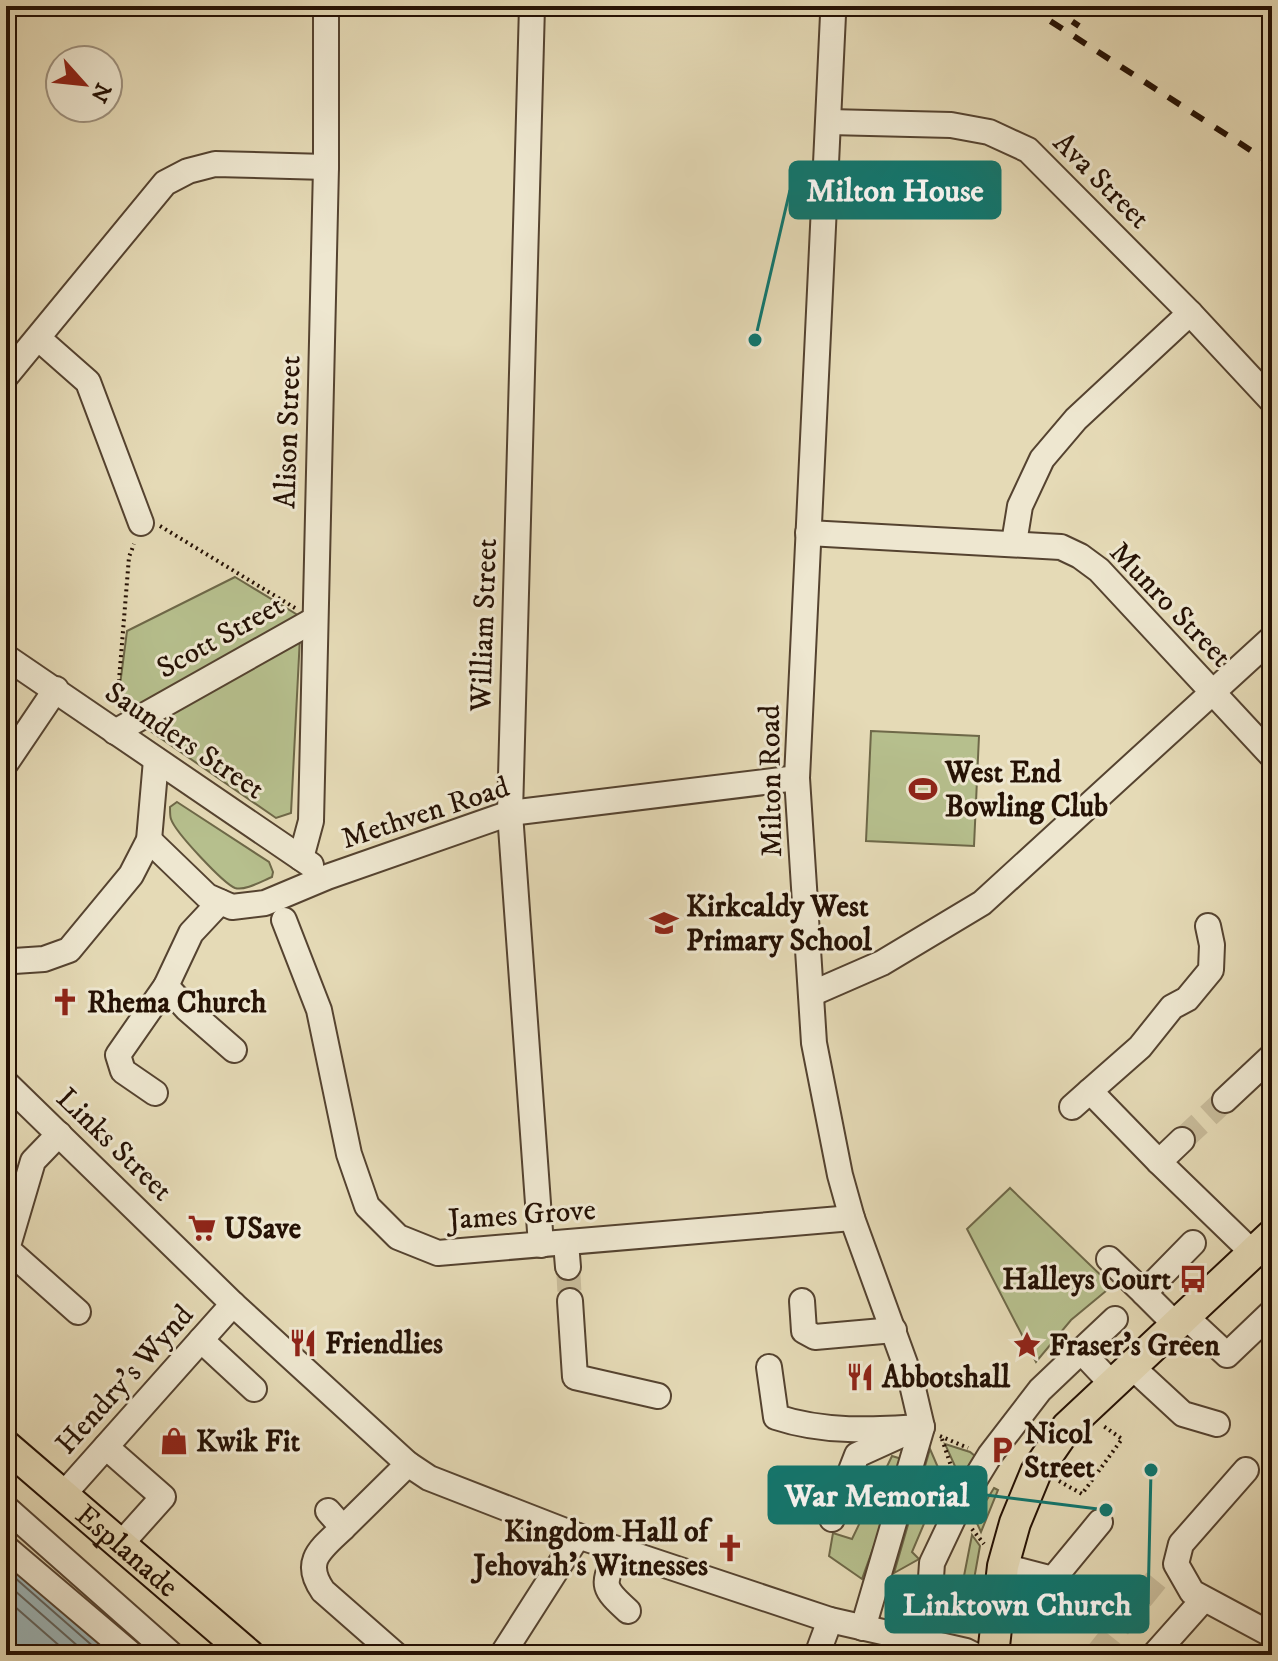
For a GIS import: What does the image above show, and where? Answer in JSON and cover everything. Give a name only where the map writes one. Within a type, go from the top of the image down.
[{"type":"main road","points":[[993,1655],[1003,1566],[1015,1523],[1036,1472],[1067,1427],[1263,1244]]},
{"type":"main road","name":"Esplanade","points":[[6,1446],[249,1655]]},
{"type":"street","name":"Alison Street","points":[[301,858],[311,821],[326,167],[326,6]]},
{"type":"street","name":"William Street","points":[[532,6],[510,813],[541,1245]]},
{"type":"street","name":"Milton Road","points":[[836,6],[833,15],[797,778],[814,1043],[840,1175],[852,1218],[932,1433],[863,1628]]},
{"type":"street","name":"Ava Street","points":[[829,122],[951,125],[989,132],[1028,150],[1190,313],[1272,401]]},
{"type":"street","points":[[6,376],[165,183],[188,171],[215,164],[326,167]]},
{"type":"street","points":[[1014,543],[1020,506],[1042,459],[1076,419],[1190,313]]},
{"type":"street","points":[[38,338],[88,382],[141,523]]},
{"type":"street","name":"Munro Street","points":[[808,533],[1014,543],[1061,547],[1080,556],[1108,579],[1272,756]]},
{"type":"street","name":"Scott Street","points":[[115,732],[314,620]]},
{"type":"street","points":[[811,994],[882,963],[982,903],[1272,638]]},
{"type":"street","name":"Saunders Street","points":[[6,657],[327,877]]},
{"type":"street","points":[[6,763],[56,689]]},
{"type":"street","points":[[6,965],[14,961],[44,959],[69,950],[131,875],[149,840],[156,760]]},
{"type":"street","name":"Methven Road","points":[[220,902],[232,907],[265,903],[327,877],[510,813],[797,778]]},
{"type":"street","points":[[149,840],[207,896],[220,902],[191,933],[166,986],[118,1055],[123,1071],[155,1093]]},
{"type":"street","name":"James Grove","points":[[284,920],[319,1010],[349,1154],[367,1206],[398,1237],[438,1253],[541,1245],[567,1255],[852,1218]]},
{"type":"street","points":[[1072,1107],[1140,1047],[1172,1007],[1187,999],[1211,970],[1212,945],[1208,926]]},
{"type":"street","points":[[166,986],[234,1050]]},
{"type":"street","points":[[1225,1100],[1272,1056]]},
{"type":"street","name":"Links Street","points":[[6,1083],[233,1304],[408,1464],[429,1478],[617,1550],[830,1620],[974,1655]]},
{"type":"street","points":[[1090,1091],[1159,1162],[1263,1244]]},
{"type":"street","points":[[59,1134],[33,1161],[7,1249],[78,1312]]},
{"type":"street","points":[[1159,1162],[1182,1140]]},
{"type":"street","points":[[1144,1293],[1193,1243]]},
{"type":"street","points":[[1109,1259],[1144,1293],[1227,1355],[1271,1313]]},
{"type":"street","points":[[570,1301],[575,1377],[658,1396]]},
{"type":"street","points":[[802,1301],[804,1331],[815,1337],[894,1330]]},
{"type":"street","name":"Hendry's Wynd","points":[[62,1496],[233,1304]]},
{"type":"street","points":[[930,1593],[932,1563],[960,1504],[990,1455],[1040,1390],[1115,1319]]},
{"type":"street","points":[[201,1340],[254,1389]]},
{"type":"street","points":[[1081,1351],[1183,1414],[1217,1424]]},
{"type":"street","points":[[769,1367],[776,1417],[802,1426],[932,1433]]},
{"type":"street","points":[[832,1519],[857,1455],[932,1433]]},
{"type":"street","points":[[106,1447],[163,1497],[120,1545]]},
{"type":"street","points":[[392,1654],[323,1591],[314,1577],[313,1562],[336,1520],[408,1464]]},
{"type":"street","points":[[1246,1470],[1181,1544],[1169,1569],[1203,1600],[1272,1635]]},
{"type":"street","points":[[6,1508],[172,1655]]},
{"type":"street","points":[[1003,1566],[1053,1579],[1100,1522]]},
{"type":"street","points":[[502,1655],[578,1536]]},
{"type":"street","points":[[6,1548],[132,1655]]},
{"type":"street","points":[[617,1550],[607,1584],[609,1594],[628,1611]]},
{"type":"street","points":[[1154,1655],[1203,1600]]},
{"type":"street","points":[[817,1655],[830,1620]]},
{"type":"path","points":[[115,732],[129,557],[141,523],[163,526],[314,620]]},
{"type":"path","points":[[1036,1472],[1069,1485],[1082,1494],[1122,1439],[1083,1412]]},
{"type":"path","points":[[932,1433],[969,1448]]},
{"type":"path","points":[[932,1433],[957,1485]]},
{"type":"green space","points":[[235,577],[301,617],[291,813],[276,818],[117,708],[127,631]]},
{"type":"green space","name":"West End Bowling Club","points":[[871,731],[979,736],[974,846],[866,841]]},
{"type":"green space","points":[[177,802],[269,862],[272,877],[244,888],[235,888],[220,877],[174,825],[170,807]]},
{"type":"green space","name":"Fraser’s Green","points":[[1010,1188],[1112,1286],[1071,1320],[1036,1362],[967,1229]]},
{"type":"green space","points":[[945,1444],[975,1456],[964,1473],[958,1473]]},
{"type":"green space","points":[[930,1449],[943,1479],[912,1552],[919,1559],[894,1573]]},
{"type":"green space","points":[[892,1456],[905,1460],[862,1579],[829,1556],[833,1533],[852,1539]]},
{"type":"green space","points":[[994,1488],[998,1490],[981,1532],[975,1519]]},
{"type":"green space","points":[[972,1535],[980,1546],[973,1585],[963,1596],[954,1587],[964,1576]]},
{"type":"water","points":[[6,1560],[116,1655],[6,1655]]},
{"type":"tunnel","points":[[1182,1140],[1225,1100]]},
{"type":"tunnel","points":[[568,1267],[570,1301]]},
{"type":"tunnel","points":[[1096,1655],[1161,1574]]},
{"type":"railway","points":[[1027,6],[1272,164]]},
{"type":"railway","points":[[1049,6],[1079,26]]},
{"type":"place","name":"Milton House","points":[[755,340]]},
{"type":"place","name":"West End Bowling Club","points":[[923,789]]},
{"type":"place","name":"Kirkcaldy West Primary School","points":[[664,923]]},
{"type":"place","name":"Rhema Church","points":[[65,1002]]},
{"type":"place","name":"USave","points":[[202,1228]]},
{"type":"place","name":"Halleys Court","points":[[1193,1279]]},
{"type":"place","name":"Friendlies","points":[[303,1343]]},
{"type":"place","name":"Fraser’s Green","points":[[1027,1345]]},
{"type":"place","name":"Abbotshall","points":[[860,1377]]},
{"type":"place","name":"Kwik Fit","points":[[174,1441]]},
{"type":"place","name":"Nicol Street","points":[[1002,1450]]},
{"type":"place","name":"Linktown Church","points":[[1151,1470]]},
{"type":"place","name":"War Memorial","points":[[1106,1510]]},
{"type":"place","name":"Kingdom Hall of Jehovah's Witnesses","points":[[730,1548]]}]
